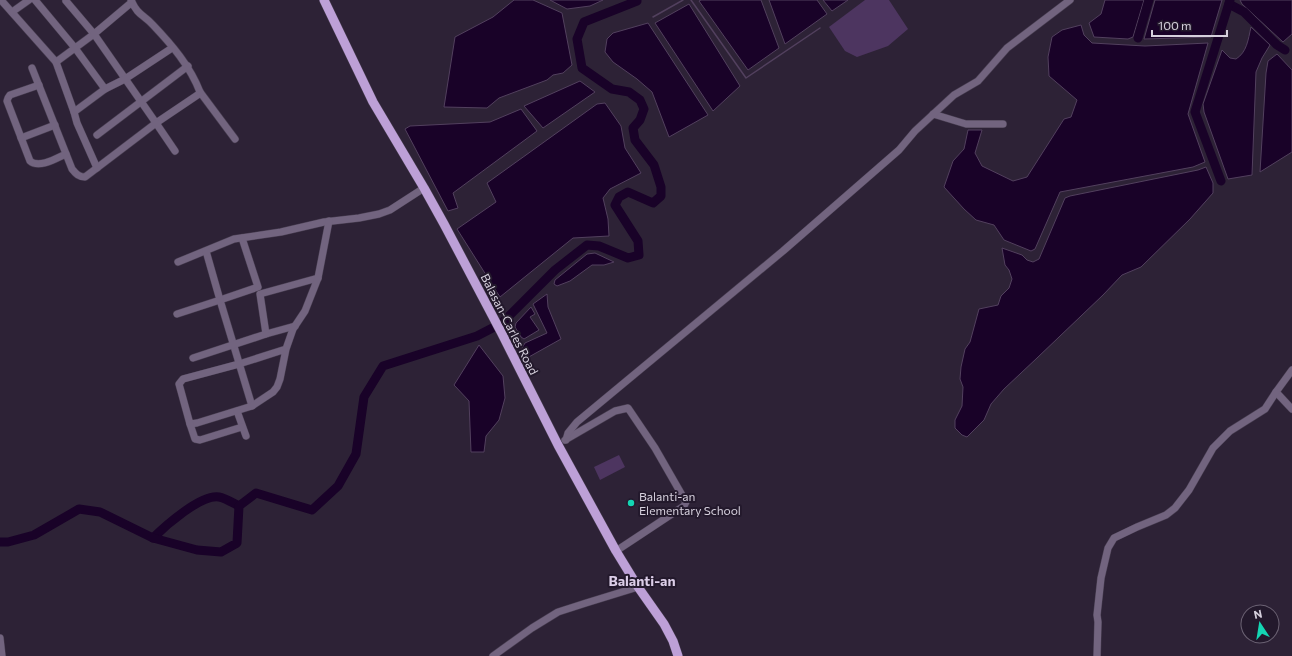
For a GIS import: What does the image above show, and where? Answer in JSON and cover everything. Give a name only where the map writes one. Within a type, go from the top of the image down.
[{"type":"main road","name":"Balasan-Carles Road","points":[[324,0],[373,102],[424,188],[562,442],[616,551],[638,587],[664,624],[678,656]]},
{"type":"street","points":[[2,0],[56,62],[77,124],[97,168]]},
{"type":"street","points":[[12,12],[29,0]]},
{"type":"street","points":[[35,0],[75,48],[104,90]]},
{"type":"street","points":[[66,0],[94,34],[175,151]]},
{"type":"street","points":[[562,442],[577,422],[783,251],[899,150],[915,131],[954,95],[978,80],[1007,48],[1070,0]]},
{"type":"street","points":[[56,62],[94,34],[131,1],[137,12],[152,24],[188,66],[200,92],[235,139]]},
{"type":"street","points":[[74,112],[104,90],[172,48]]},
{"type":"street","points":[[97,134],[188,66]]},
{"type":"street","points":[[32,68],[72,169],[82,177],[97,168],[200,92]]},
{"type":"street","points":[[39,85],[10,95],[6,101],[32,163],[36,164],[46,162],[66,154]]},
{"type":"street","points":[[933,114],[966,124],[1003,124]]},
{"type":"street","points":[[21,138],[54,125]]},
{"type":"street","points":[[178,262],[234,239],[281,232],[330,221],[359,218],[390,210],[424,188]]},
{"type":"street","points":[[190,424],[252,406],[277,387],[286,349],[295,326],[304,311],[318,278],[330,221]]},
{"type":"street","points":[[242,238],[259,291],[266,334]]},
{"type":"street","points":[[206,251],[252,406]]},
{"type":"street","points":[[177,314],[220,300],[318,278]]},
{"type":"street","points":[[193,358],[233,344],[295,326]]},
{"type":"street","points":[[242,427],[200,440],[195,439],[179,384],[183,379],[239,364],[286,349]]},
{"type":"street","points":[[1096,656],[1097,615],[1101,578],[1108,548],[1114,538],[1166,515],[1176,508],[1189,490],[1213,448],[1230,431],[1265,409],[1292,370]]},
{"type":"street","points":[[1276,392],[1292,409]]},
{"type":"street","points":[[562,442],[615,411],[628,408],[655,448],[686,502],[684,506],[616,551]]},
{"type":"street","points":[[237,411],[246,436]]},
{"type":"street","points":[[493,656],[532,628],[558,612],[638,587]]},
{"type":"street","points":[[0,638],[2,656]]},
{"type":"shaded area","points":[[514,0],[533,0],[562,13],[572,65],[563,73],[553,75],[547,80],[499,98],[487,108],[444,107],[455,37],[493,17]]},
{"type":"shaded area","points":[[550,0],[603,0],[590,6],[567,9]]},
{"type":"shaded area","points":[[761,0],[779,48],[748,70],[699,1]]},
{"type":"shaded area","points":[[769,0],[817,0],[827,14],[785,44]]},
{"type":"shaded area","points":[[823,0],[848,0],[832,11]]},
{"type":"shaded area","points":[[865,0],[889,0],[908,29],[888,46],[857,57],[845,51],[829,27]]},
{"type":"shaded area","points":[[1105,0],[1144,0],[1133,37],[1128,39],[1094,37],[1089,23],[1101,14]]},
{"type":"shaded area","points":[[1155,0],[1222,0],[1211,37],[1144,39]]},
{"type":"shaded area","points":[[1240,0],[1292,0],[1292,34],[1283,42],[1242,4]]},
{"type":"shaded area","points":[[689,4],[740,86],[713,111],[655,23]]},
{"type":"shaded area","points":[[648,23],[708,115],[669,137],[652,92],[613,62],[605,52],[607,39],[613,33]]},
{"type":"shaded area","points":[[1081,25],[1084,35],[1092,43],[1145,46],[1208,43],[1188,114],[1205,162],[1193,167],[1060,192],[1035,249],[1031,251],[1004,240],[994,225],[976,220],[944,187],[953,161],[964,149],[968,130],[982,130],[975,153],[982,166],[1013,181],[1027,177],[1064,119],[1071,117],[1077,100],[1049,76],[1048,57],[1052,37],[1062,30]]},
{"type":"shaded area","points":[[1251,27],[1270,45],[1256,72],[1252,175],[1228,179],[1204,112],[1203,104],[1222,50],[1230,58],[1236,59],[1240,56],[1245,49]]},
{"type":"shaded area","points":[[1277,54],[1292,70],[1292,152],[1260,172],[1266,73],[1268,61]]},
{"type":"shaded area","points":[[580,81],[595,92],[543,128],[524,106]]},
{"type":"shaded area","points":[[605,103],[621,126],[625,148],[641,173],[610,189],[603,198],[608,219],[609,236],[573,238],[500,297],[457,229],[496,202],[487,183],[597,104]]},
{"type":"shaded area","points":[[521,109],[537,131],[453,193],[458,208],[448,211],[405,129],[410,126],[490,122]]},
{"type":"shaded area","points":[[1206,167],[1213,183],[1213,193],[1190,219],[1141,267],[1122,275],[1004,389],[991,404],[984,420],[967,437],[962,435],[955,428],[955,420],[962,406],[963,387],[960,379],[965,349],[970,342],[979,309],[998,305],[1001,296],[1009,288],[1012,279],[1009,270],[1005,265],[1002,248],[1022,255],[1027,260],[1033,262],[1039,259],[1065,198],[1198,170]]},
{"type":"shaded area","points":[[595,253],[614,262],[604,265],[592,265],[570,281],[557,286],[554,284],[555,280],[587,254]]},
{"type":"shaded area","points":[[547,294],[548,307],[561,339],[527,358],[522,348],[525,343],[547,333],[533,304]]},
{"type":"shaded area","points":[[531,307],[535,314],[530,317],[539,330],[524,339],[515,327],[516,323]]},
{"type":"shaded area","points":[[479,345],[503,376],[505,398],[499,420],[486,436],[484,452],[471,452],[469,401],[454,385]]},
{"type":"shaded area","points":[[619,455],[625,467],[600,480],[594,467]]},
{"type":"waterway","points":[[0,542],[8,542],[34,535],[79,509],[100,512],[153,538],[197,550],[221,552],[237,543],[239,506],[256,493],[312,510],[338,486],[356,454],[364,397],[383,366],[477,336],[502,323],[555,270],[587,245],[599,246],[628,258],[639,255],[638,241],[615,205],[619,197],[628,192],[653,203],[661,196],[661,187],[654,165],[635,140],[633,128],[640,120],[644,109],[640,100],[629,92],[612,89],[582,68],[577,39],[584,22],[637,0]]},
{"type":"waterway","points":[[653,17],[683,0]]},
{"type":"waterway","points":[[691,0],[746,78],[820,28]]},
{"type":"waterway","points":[[1138,38],[1149,0]]},
{"type":"waterway","points":[[1221,181],[1195,112],[1230,0]]},
{"type":"waterway","points":[[1229,4],[1244,12],[1277,45],[1285,50]]},
{"type":"waterway","points":[[153,538],[193,505],[211,497],[226,499],[239,506]]},
{"type":"place","name":"Balanti-an Elementary School","points":[[631,503]]},
{"type":"district","name":"Balanti-an","points":[[642,580]]}]
